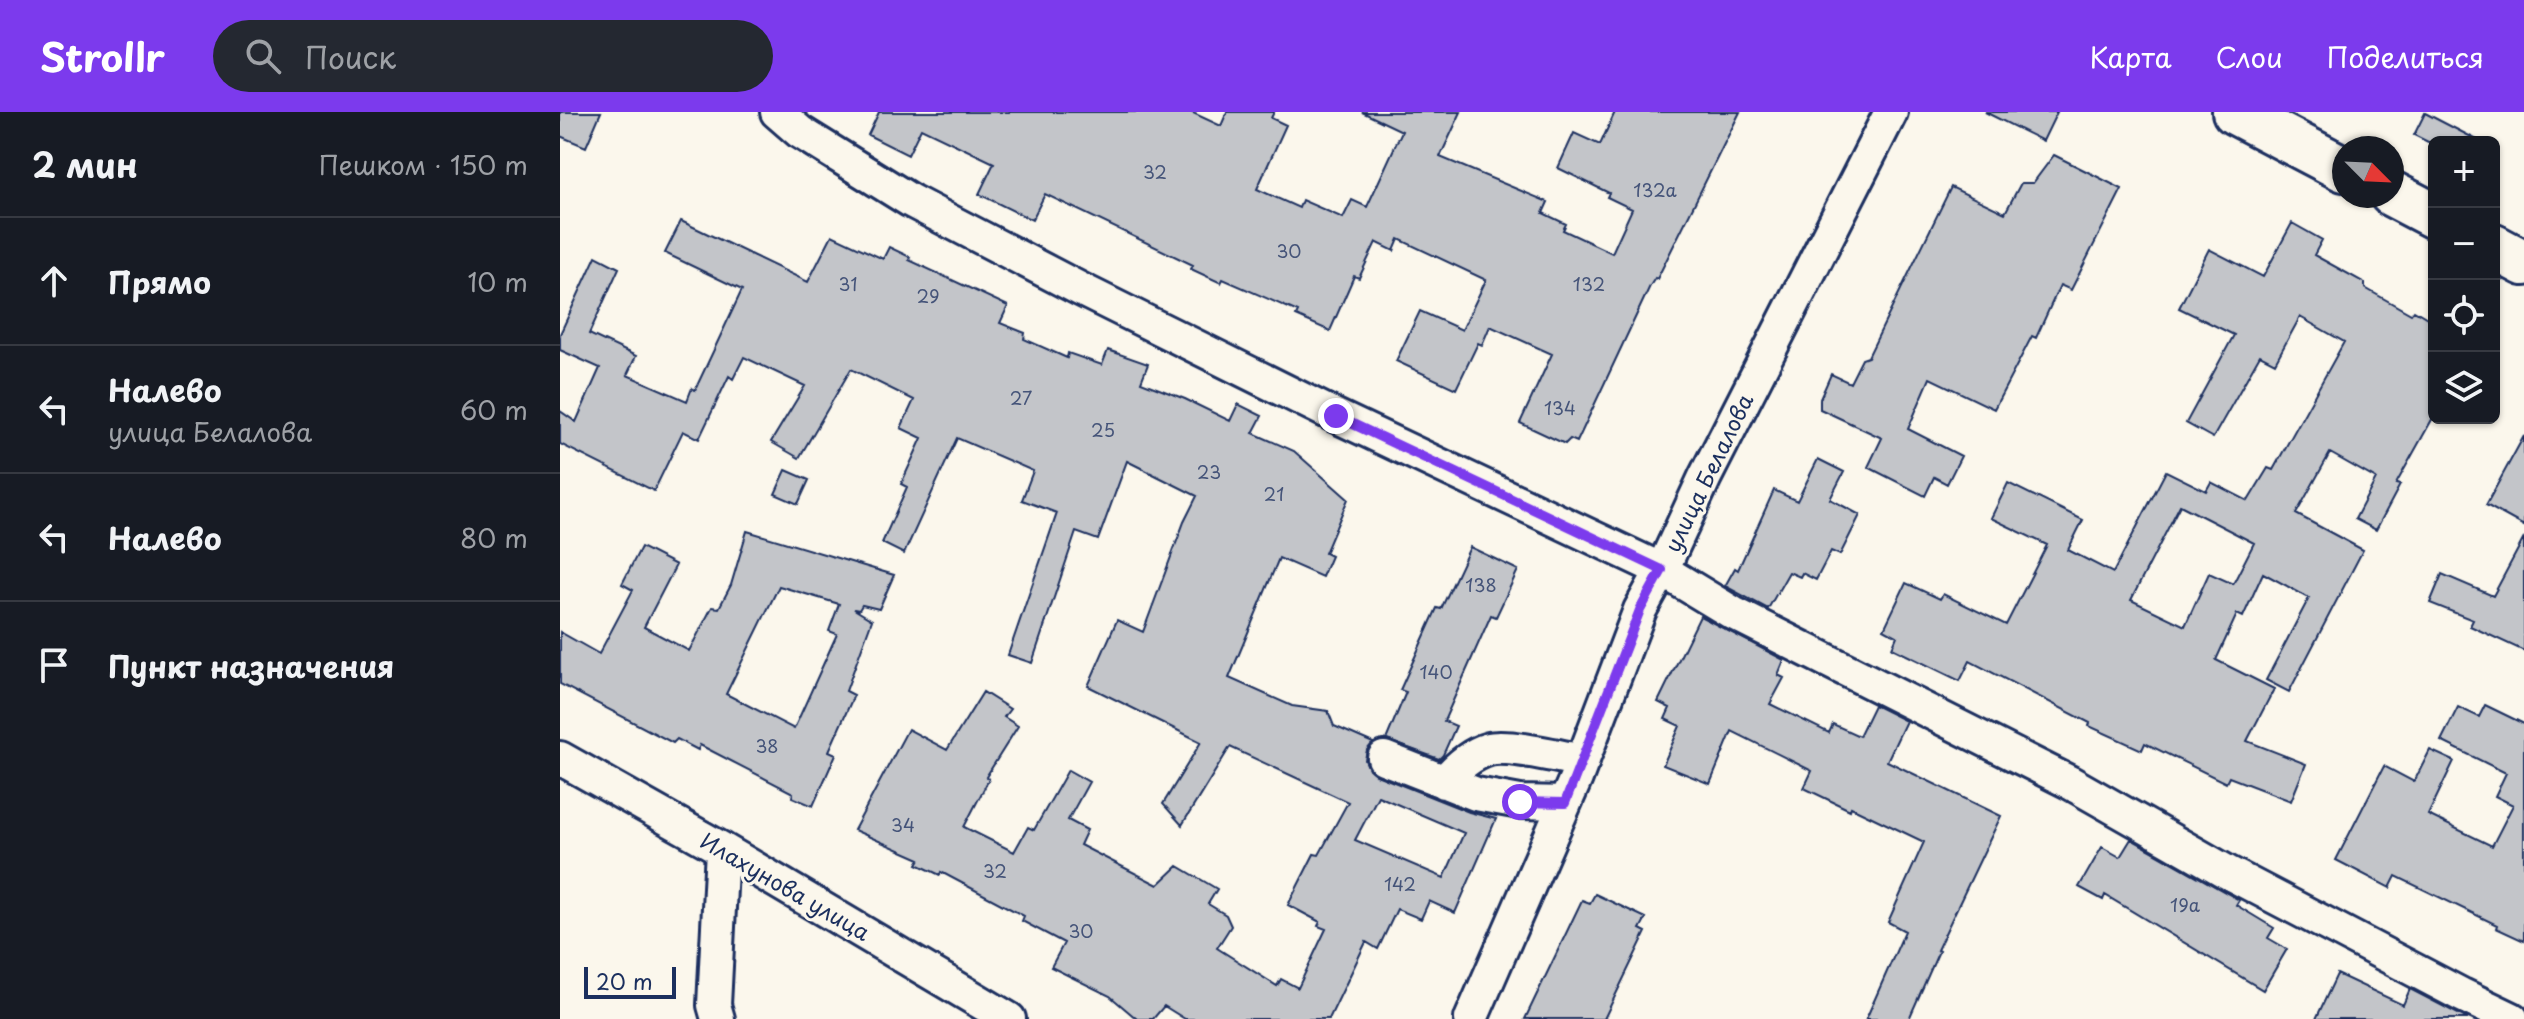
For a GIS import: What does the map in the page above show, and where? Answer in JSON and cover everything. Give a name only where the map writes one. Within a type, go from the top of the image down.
[{"type":"street","points":[[777,112],[800,132],[911,201],[1336,416],[1662,570],[1733,613],[2069,782],[2227,872],[2512,1019]]},
{"type":"street","name":"улица Белалова","points":[[1471,1019],[1583,761],[1640,610],[1891,112]]},
{"type":"street","points":[[2235,112],[2332,163]]},
{"type":"street","points":[[2404,200],[2428,213]]},
{"type":"street","points":[[2500,250],[2524,263]]},
{"type":"street","points":[[1444,782],[1458,765],[1490,748],[1530,751],[1583,761]]},
{"type":"street","name":"Илахунова улица","points":[[560,758],[722,849],[1009,1019]]},
{"type":"street","points":[[1384,758],[1476,794],[1520,802],[1565,803]]},
{"type":"street","points":[[718,1019],[714,1005],[722,849]]},
{"type":"building","points":[[560,112],[601,112],[586,147],[560,136]]},
{"type":"building","points":[[879,112],[1191,112],[1221,126],[1227,112],[1274,112],[1271,118],[1286,125],[1257,189],[1299,208],[1302,200],[1343,218],[1352,200],[1367,207],[1402,131],[1362,112],[1461,112],[1440,157],[1548,202],[1543,213],[1566,224],[1563,230],[1612,253],[1632,209],[1607,197],[1609,193],[1558,168],[1574,133],[1600,145],[1615,112],[1740,112],[1657,279],[1650,286],[1577,442],[1570,439],[1565,444],[1520,423],[1552,354],[1490,326],[1482,345],[1478,343],[1456,389],[1396,361],[1420,311],[1462,330],[1486,280],[1399,239],[1394,251],[1376,242],[1359,278],[1354,276],[1330,331],[1296,316],[1298,312],[1223,279],[1221,283],[1191,269],[1193,265],[1045,194],[1032,220],[979,194],[994,163],[921,128],[908,155],[868,135]]},
{"type":"building","points":[[1985,112],[2057,112],[2043,141]]},
{"type":"building","points":[[2425,113],[2469,136],[2428,136],[2428,142],[2414,135]]},
{"type":"building","points":[[2054,155],[2122,189],[2071,290],[2060,285],[2036,338],[2032,336],[1994,409],[1930,378],[1908,429],[1961,456],[1947,484],[1934,477],[1925,496],[1868,467],[1882,438],[1820,409],[1820,399],[1831,374],[1850,383],[1862,359],[1868,357],[1951,187],[2005,213],[2021,183],[2033,183]]},
{"type":"building","points":[[681,221],[808,282],[832,235],[883,259],[889,247],[910,257],[909,260],[1008,306],[1000,323],[1025,333],[1024,339],[1067,358],[1068,353],[1102,365],[1108,350],[1148,364],[1141,382],[1230,421],[1238,404],[1262,416],[1253,433],[1294,451],[1348,499],[1325,553],[1331,556],[1322,577],[1279,558],[1229,678],[1292,706],[1328,711],[1334,726],[1373,743],[1367,750],[1365,760],[1376,775],[1469,812],[1496,819],[1455,913],[1429,901],[1421,919],[1397,909],[1378,949],[1366,942],[1329,1019],[1185,1019],[1164,1006],[1153,1019],[1137,1019],[1110,996],[1051,967],[1064,943],[1022,921],[1024,916],[941,872],[940,875],[917,864],[920,859],[854,830],[908,729],[947,750],[983,692],[1010,709],[1004,717],[1018,726],[986,777],[989,779],[964,827],[1014,852],[1028,827],[1034,830],[1068,770],[1089,782],[1068,820],[1087,830],[1080,845],[1158,885],[1178,866],[1217,889],[1208,904],[1226,915],[1231,926],[1217,948],[1277,986],[1281,979],[1298,988],[1326,929],[1318,926],[1320,922],[1288,905],[1314,854],[1319,855],[1348,802],[1230,747],[1182,825],[1163,804],[1201,742],[1088,686],[1117,620],[1143,632],[1184,522],[1197,496],[1127,461],[1098,540],[1076,532],[1032,663],[1008,655],[1057,513],[1022,500],[1033,471],[957,438],[904,554],[882,543],[907,487],[901,484],[922,438],[901,428],[914,400],[851,369],[799,458],[771,442],[805,386],[744,357],[733,379],[729,376],[699,439],[683,431],[654,491],[560,444],[560,411],[576,422],[600,368],[560,350],[560,334],[596,256],[619,268],[589,334],[636,356],[627,375],[687,401],[692,388],[695,390],[742,290],[665,253]],"holes":[[[1378,796],[1464,833],[1444,878],[1355,840]]]},
{"type":"building","points":[[2292,223],[2322,240],[2314,255],[2365,283],[2365,288],[2411,314],[2414,310],[2428,318],[2430,424],[2396,484],[2400,485],[2376,530],[2355,519],[2376,479],[2330,453],[2296,514],[2363,550],[2289,692],[2266,680],[2309,598],[2263,573],[2243,617],[2237,614],[2216,660],[2274,689],[2247,741],[2306,764],[2291,801],[2229,777],[2226,783],[2145,743],[2142,750],[2089,726],[2090,723],[1970,661],[1960,681],[1892,648],[1897,636],[1884,629],[1906,583],[1940,599],[1943,594],[2006,625],[2047,545],[1991,518],[2008,483],[2083,520],[2068,550],[2113,573],[2166,471],[2206,491],[2211,482],[2248,501],[2268,468],[2273,470],[2344,342],[2300,317],[2275,363],[2260,355],[2213,438],[2186,423],[2234,335],[2179,308],[2209,249],[2263,277]],"holes":[[[2180,505],[2254,543],[2233,584],[2209,573],[2185,626],[2131,600]]]},
{"type":"building","points":[[2524,436],[2524,526],[2486,505]]},
{"type":"building","points":[[1818,459],[1844,472],[1830,499],[1860,515],[1840,555],[1831,551],[1816,580],[1802,573],[1800,577],[1789,572],[1768,609],[1725,586],[1735,568],[1738,570],[1774,490],[1797,501]]},
{"type":"building","points":[[786,470],[809,480],[798,504],[775,494]]},
{"type":"building","points":[[747,531],[894,575],[879,609],[862,605],[859,610],[854,609],[872,620],[846,691],[854,695],[829,751],[836,754],[813,806],[700,745],[698,750],[677,739],[673,743],[560,684],[560,632],[599,654],[633,590],[622,584],[641,547],[676,565],[644,627],[689,651],[712,607],[719,608],[731,585]],"holes":[[[779,586],[839,604],[829,631],[837,634],[794,729],[726,694]]]},
{"type":"building","points":[[2524,538],[2524,651],[2470,626],[2473,620],[2430,603],[2442,574],[2493,596]]},
{"type":"building","points":[[1470,547],[1518,570],[1496,617],[1491,615],[1444,721],[1456,726],[1439,759],[1386,740],[1406,692],[1400,690],[1437,608],[1441,609]]},
{"type":"building","points":[[1700,616],[1784,660],[1778,675],[1784,678],[1770,704],[1829,733],[1833,724],[1859,736],[1874,705],[1906,721],[1887,761],[2001,816],[1937,950],[1909,1019],[1866,1019],[1905,931],[1888,922],[1924,842],[1804,788],[1812,771],[1732,731],[1710,784],[1663,765],[1680,726],[1665,719],[1670,708],[1658,702]]},
{"type":"building","points":[[2485,705],[2524,724],[2524,941],[2396,876],[2390,888],[2336,860],[2384,766],[2414,782],[2430,750],[2454,761],[2428,815],[2492,846],[2513,805],[2495,796],[2506,773],[2441,741],[2458,707],[2479,717]]},
{"type":"building","points":[[2131,839],[2239,900],[2236,905],[2274,928],[2268,938],[2287,949],[2263,990],[2105,895],[2103,900],[2079,887],[2102,847],[2120,857]]},
{"type":"building","points":[[1595,894],[1646,918],[1640,929],[1646,932],[1604,1019],[1525,1019],[1582,900],[1590,903]]},
{"type":"building","points":[[2337,974],[2403,1005],[2410,989],[2468,1019],[2316,1019]]},
{"type":"route","points":[[1336,416],[1662,570],[1640,610],[1565,803],[1520,802]]}]
